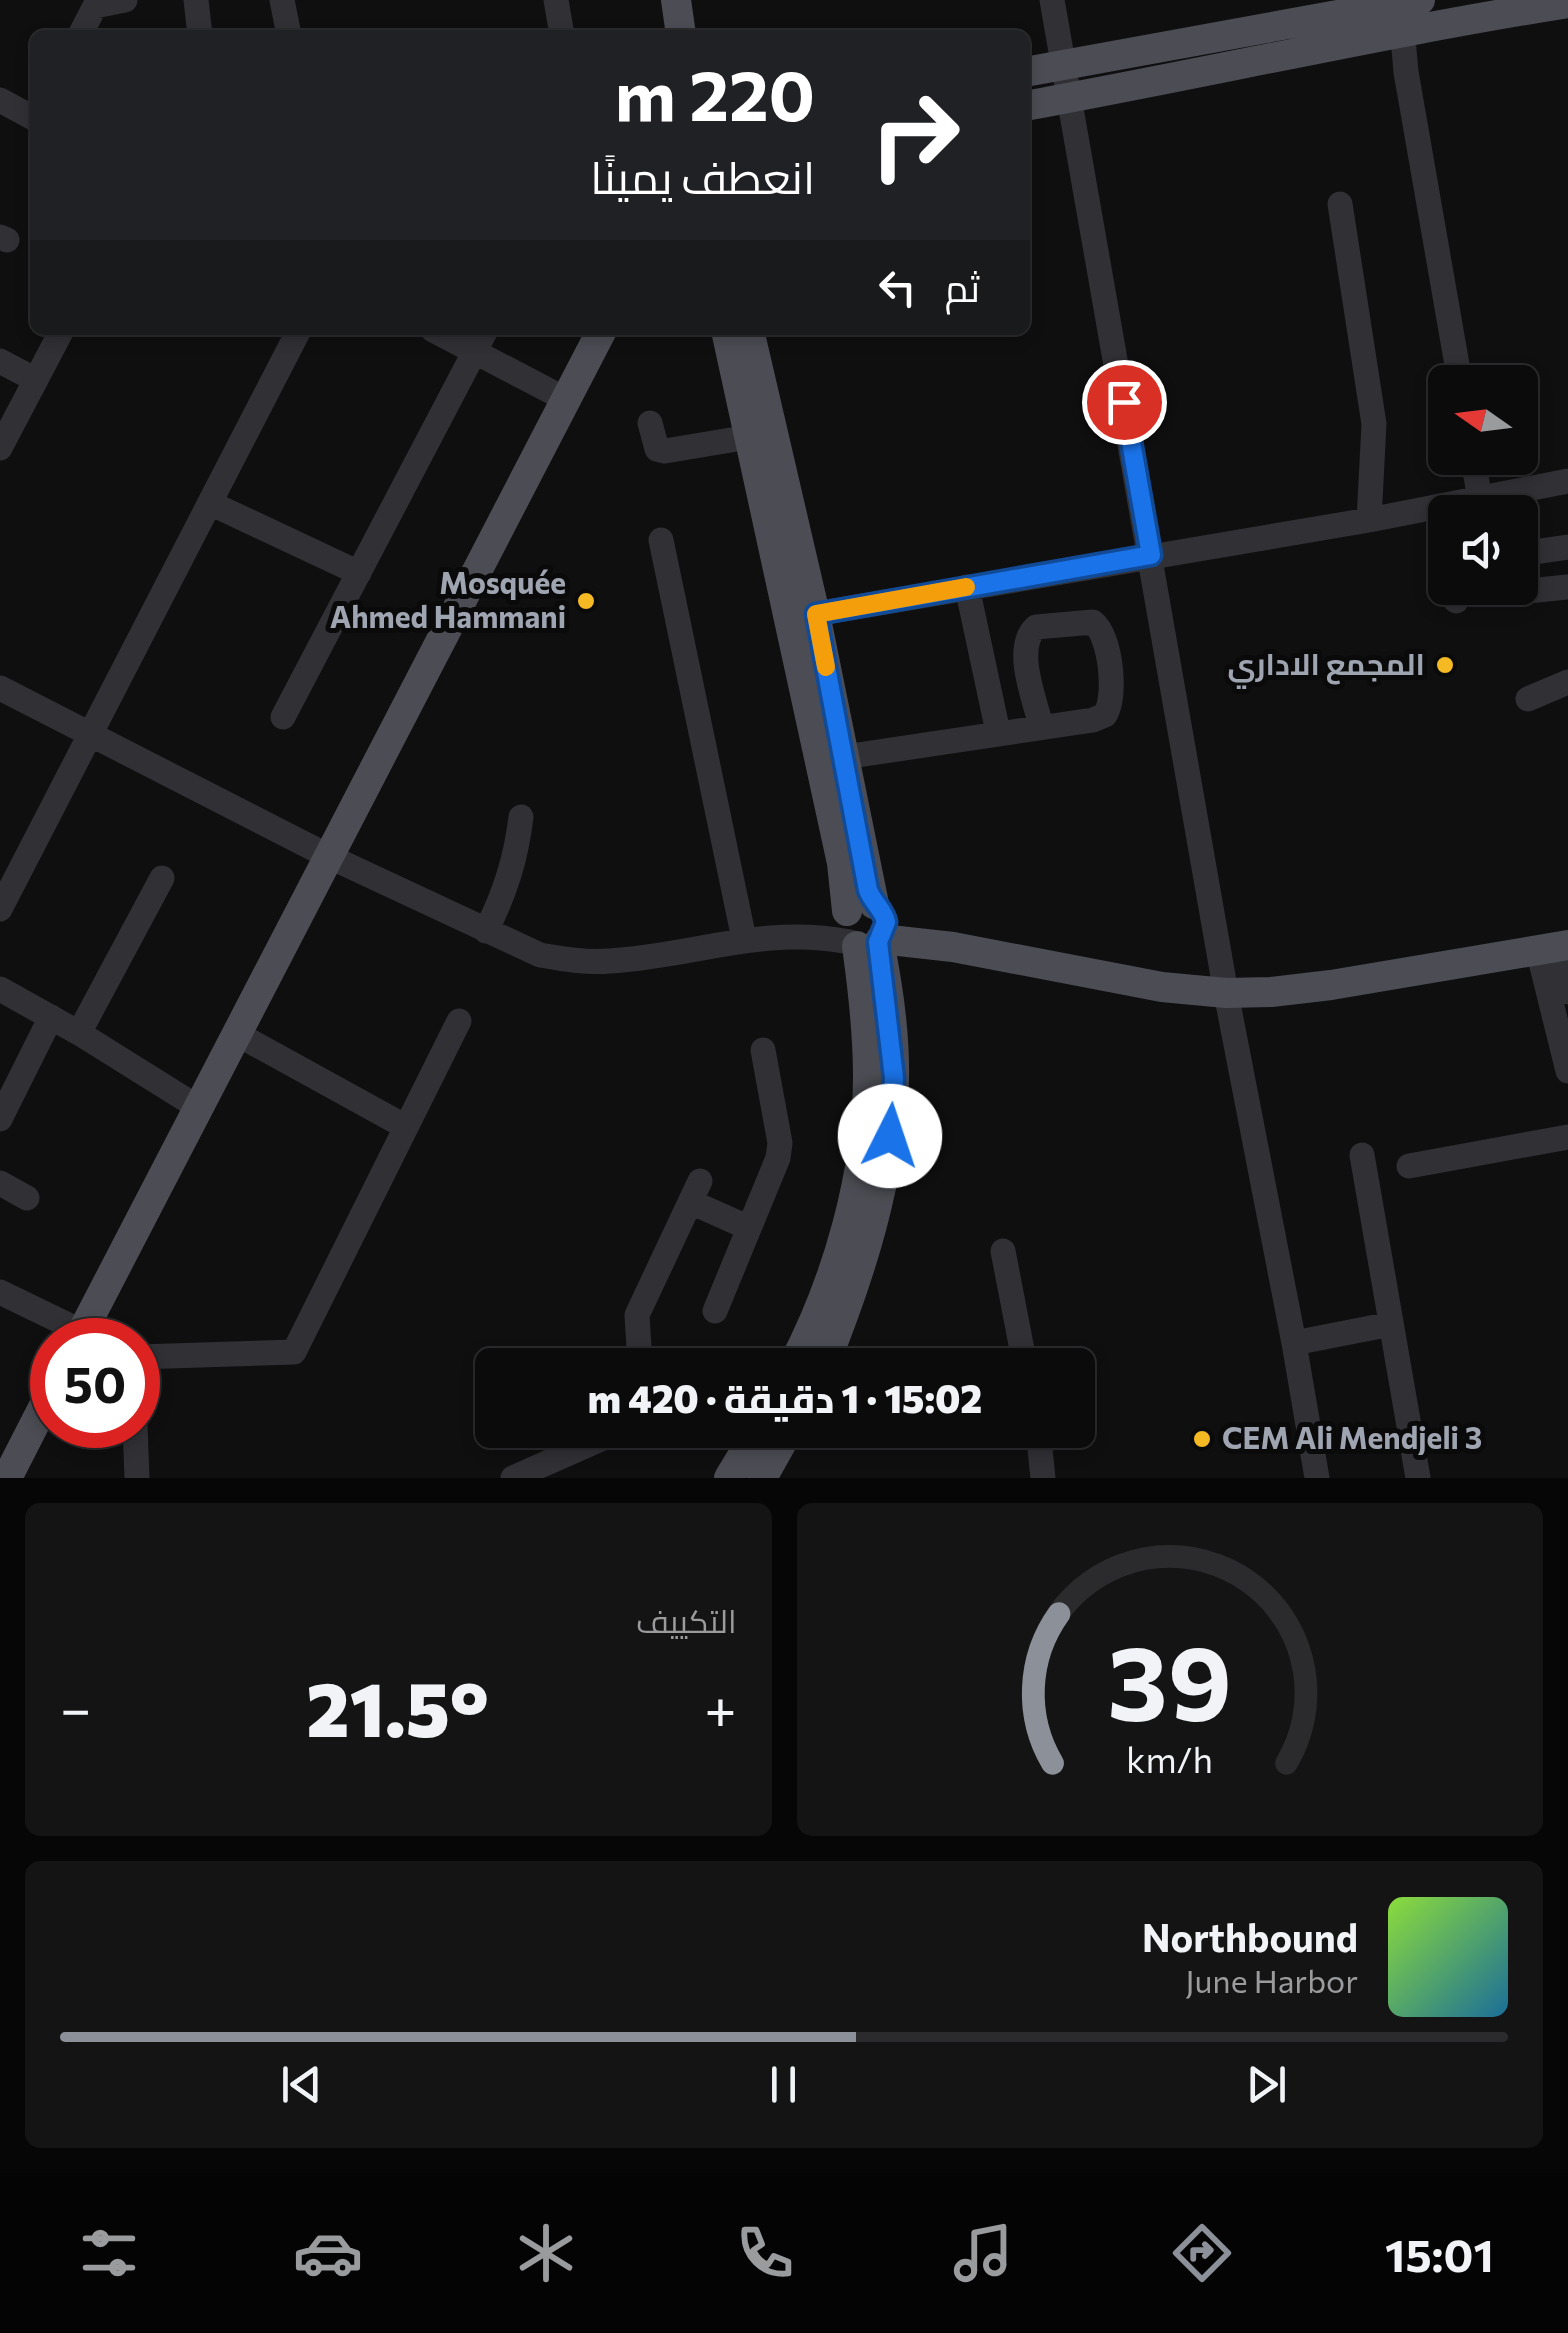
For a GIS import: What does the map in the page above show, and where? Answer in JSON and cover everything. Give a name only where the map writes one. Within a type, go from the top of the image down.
[{"type":"main road","points":[[1030,71],[1408,1]]},
{"type":"main road","points":[[1030,105],[1290,52],[1568,3]]},
{"type":"main road","points":[[96,1318],[199,1108],[599,335]]},
{"type":"main road","points":[[727,335],[842,863],[887,992],[894,1078],[890,1136],[856,1288],[831,1348]]},
{"type":"main road","points":[[750,335],[816,614],[844,757],[864,926],[868,1056],[865,1132],[832,1273],[800,1348]]},
{"type":"main road","points":[[864,926],[946,946],[1162,987],[1226,993],[1331,984],[1554,948]]},
{"type":"main road","points":[[887,992],[908,964],[946,946]]},
{"type":"main road","points":[[7,1478],[30,1433]]},
{"type":"main road","points":[[753,1475],[756,1448]]},
{"type":"main road","points":[[753,1475],[775,1448]]},
{"type":"street","points":[[82,30],[94,6],[125,0]]},
{"type":"street","points":[[196,0],[199,30]]},
{"type":"street","points":[[282,0],[288,30]]},
{"type":"street","points":[[556,0],[561,30]]},
{"type":"street","points":[[1052,0],[1226,993],[1317,1478]]},
{"type":"street","points":[[1408,1],[1400,35],[1457,365]]},
{"type":"street","points":[[0,100],[30,116]]},
{"type":"street","points":[[1340,204],[1374,424],[1370,520]]},
{"type":"street","points":[[0,448],[59,335]]},
{"type":"street","points":[[0,909],[296,335]]},
{"type":"street","points":[[455,335],[481,341],[564,400]]},
{"type":"street","points":[[284,717],[481,341]]},
{"type":"street","points":[[0,361],[36,380]]},
{"type":"street","points":[[650,424],[654,443],[666,451],[749,437]]},
{"type":"street","points":[[1521,495],[1568,482]]},
{"type":"street","points":[[210,502],[359,573]]},
{"type":"street","points":[[816,614],[1151,555],[1428,513]]},
{"type":"street","points":[[661,540],[744,939]]},
{"type":"street","points":[[1538,551],[1568,547]]},
{"type":"street","points":[[967,587],[998,732]]},
{"type":"street","points":[[1538,591],[1568,588]]},
{"type":"street","points":[[844,757],[1092,720],[1105,716],[1112,695],[1105,638],[1092,622],[1036,627],[1026,639],[1026,662],[1042,726]]},
{"type":"street","points":[[1528,699],[1568,682]]},
{"type":"street","points":[[0,688],[328,856],[540,955],[612,961],[744,939],[864,926]]},
{"type":"street","points":[[486,932],[507,888],[521,817]]},
{"type":"street","points":[[79,1032],[162,878]]},
{"type":"street","points":[[1554,948],[1568,992]]},
{"type":"street","points":[[1554,948],[1568,1071]]},
{"type":"street","points":[[0,989],[79,1032],[199,1108]]},
{"type":"street","points":[[0,1119],[51,1017]]},
{"type":"street","points":[[160,1357],[294,1352],[459,1021]]},
{"type":"street","points":[[237,1034],[406,1127]]},
{"type":"street","points":[[714,1311],[778,1158],[780,1143],[763,1050]]},
{"type":"street","points":[[1409,1166],[1568,1137]]},
{"type":"street","points":[[1362,1154],[1418,1478]]},
{"type":"street","points":[[0,1184],[27,1198]]},
{"type":"street","points":[[639,1348],[638,1315],[696,1192],[748,1228]]},
{"type":"street","points":[[1003,1251],[1022,1348]]},
{"type":"street","points":[[0,1292],[50,1318]]},
{"type":"street","points":[[1294,1343],[1392,1324]]},
{"type":"street","points":[[136,1448],[137,1478]]},
{"type":"street","points":[[513,1478],[580,1448]]},
{"type":"street","points":[[1024,1478],[1035,1448]]},
{"type":"street","points":[[1040,1448],[1043,1478]]},
{"type":"slow traffic","points":[[826,667],[816,614],[966,587]]},
{"type":"place","name":"Mosquée Ahmed Hammani","points":[[586,601]]},
{"type":"place","name":"المجمع الاداري","points":[[1445,665]]},
{"type":"place","name":"CEM Ali Mendjeli 3","points":[[1202,1439]]},
{"type":"route","points":[[890,1136],[894,1078],[887,992],[878,942],[886,922],[868,890],[816,614],[1151,555],[1124,402]]}]
